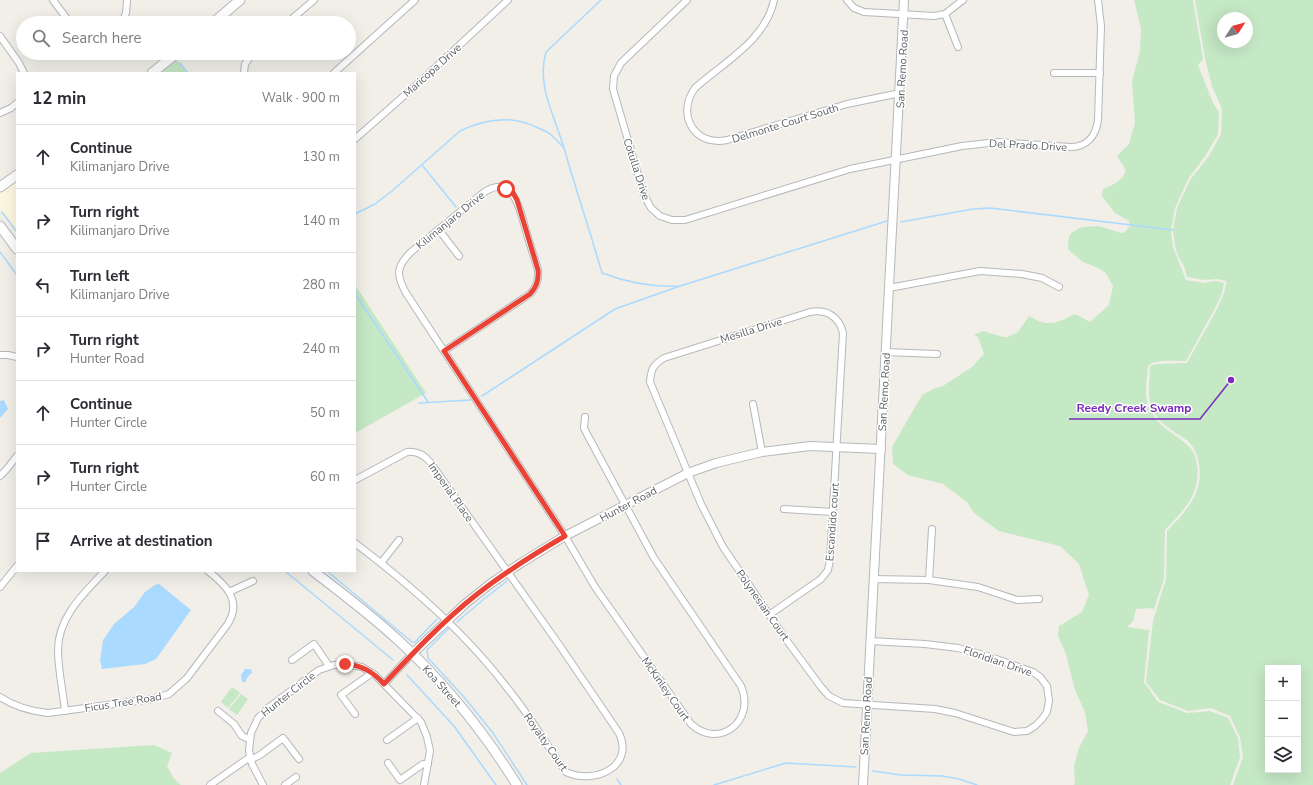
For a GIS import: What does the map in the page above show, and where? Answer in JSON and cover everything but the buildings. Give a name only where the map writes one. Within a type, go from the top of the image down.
[{"type":"main road","points":[[221,16],[240,0]]},
{"type":"main road","points":[[153,72],[168,60]]},
{"type":"main road","points":[[0,187],[16,176]]},
{"type":"main road","points":[[0,226],[16,248]]},
{"type":"main road","name":"Koa Street","points":[[314,572],[364,610],[412,654],[461,708],[495,751],[517,785]]},
{"type":"street","points":[[53,0],[65,16]]},
{"type":"street","points":[[125,16],[127,0]]},
{"type":"street","points":[[295,16],[314,0]]},
{"type":"street","points":[[356,53],[415,0]]},
{"type":"street","name":"Maricopa Drive","points":[[356,138],[422,80],[508,0]]},
{"type":"street","name":"Cotulla Drive","points":[[687,0],[621,63],[615,72],[613,81],[614,95],[644,195],[655,212],[672,220],[685,220],[850,169],[896,159]]},
{"type":"street","name":"Delmonte Court South","points":[[774,0],[769,18],[758,33],[700,84],[689,97],[687,107],[688,118],[693,129],[701,137],[712,141],[727,140],[842,105],[900,93]]},
{"type":"street","points":[[847,0],[852,7],[861,12],[934,16],[945,14],[963,0]]},
{"type":"street","name":"San Remo Road","points":[[863,785],[904,0]]},
{"type":"street","name":"Del Prado Drive","points":[[896,159],[985,142],[1070,147],[1082,145],[1091,139],[1097,129],[1100,73],[1100,26],[1098,0]]},
{"type":"street","points":[[945,14],[958,47]]},
{"type":"street","points":[[0,36],[16,59]]},
{"type":"street","points":[[17,60],[24,72]]},
{"type":"street","points":[[244,72],[247,60]]},
{"type":"street","points":[[335,72],[348,60]]},
{"type":"street","points":[[1054,72],[1100,73]]},
{"type":"street","points":[[0,113],[16,104]]},
{"type":"street","name":"Kilimanjaro Drive","points":[[444,351],[530,294],[536,287],[538,270],[519,207],[515,196],[506,189],[498,187],[488,189],[404,259],[400,267],[399,278],[406,293],[565,536]]},
{"type":"street","points":[[439,230],[459,256]]},
{"type":"street","points":[[889,288],[980,270],[1022,274],[1042,278],[1060,287]]},
{"type":"street","name":"Mesilla Drive","points":[[688,473],[650,382],[651,371],[656,363],[664,358],[679,353],[816,311],[824,311],[831,314],[840,324],[843,333],[837,447]]},
{"type":"street","points":[[0,355],[8,352],[16,356]]},
{"type":"street","points":[[886,352],[937,354]]},
{"type":"street","points":[[753,404],[762,452]]},
{"type":"street","name":"McKinley Court","points":[[565,536],[595,587],[691,724],[697,729],[709,734],[718,734],[728,730],[738,722],[744,713],[746,702],[741,686],[654,558],[584,428],[585,417]]},
{"type":"street","name":"Hunter Road","points":[[412,654],[448,620],[507,572],[565,536],[688,473],[724,461],[762,452],[810,446],[881,449]]},
{"type":"street","name":"Escandido court","points":[[769,615],[818,581],[826,572],[829,565],[832,549],[837,447]]},
{"type":"street","name":"Imperial Place","points":[[356,479],[402,454],[412,452],[424,456],[430,462],[507,572]]},
{"type":"street","points":[[0,476],[16,457]]},
{"type":"street","name":"Polynesian Court","points":[[688,473],[701,504],[723,547],[820,687],[829,696],[843,704],[867,705]]},
{"type":"street","points":[[784,509],[833,512]]},
{"type":"street","points":[[929,580],[932,529]]},
{"type":"street","points":[[382,563],[399,540]]},
{"type":"street","points":[[356,544],[382,563],[448,620]]},
{"type":"street","points":[[0,587],[16,567]]},
{"type":"street","points":[[65,711],[58,650],[60,633],[67,616],[78,601],[104,572]]},
{"type":"street","points":[[209,572],[221,581],[229,592],[253,581]]},
{"type":"street","name":"Royalty Court","points":[[448,620],[512,693],[566,772],[575,778],[586,781],[598,780],[611,773],[617,765],[621,755],[622,740],[619,733],[560,646],[507,572]]},
{"type":"street","points":[[874,579],[929,580],[978,587],[1017,600],[1039,599]]},
{"type":"street","name":"Ficus Tree Road","points":[[0,697],[13,705],[26,710],[48,713],[152,699],[165,695],[174,690],[188,678],[229,621],[233,608],[229,592]]},
{"type":"street","name":"Floridian Drive","points":[[867,705],[935,709],[955,713],[1010,731],[1018,732],[1026,730],[1039,723],[1047,712],[1049,701],[1046,686],[1037,674],[1021,667],[958,648],[924,644],[870,641]]},
{"type":"street","points":[[292,660],[314,644],[329,666]]},
{"type":"street","points":[[384,684],[412,654]]},
{"type":"street","name":"Hunter Circle","points":[[263,785],[250,758],[249,739],[253,726],[265,710],[315,673],[329,666],[351,664],[362,667],[372,673],[418,718],[424,727],[430,751],[424,785]]},
{"type":"street","points":[[355,714],[341,695],[372,673]]},
{"type":"street","points":[[218,711],[234,724],[242,736],[249,739]]},
{"type":"street","points":[[387,740],[418,718]]},
{"type":"street","points":[[210,785],[250,758],[260,756],[282,738],[299,759]]},
{"type":"street","points":[[388,763],[400,780],[423,764],[428,764]]},
{"type":"street","points":[[285,785],[296,777]]},
{"type":"shaded area","points":[[16,179],[16,234],[3,216],[0,208],[0,191]]},
{"type":"green space","points":[[1134,0],[1193,0],[1203,59],[1198,65],[1213,103],[1219,112],[1218,134],[1206,155],[1188,179],[1175,208],[1171,231],[1173,247],[1186,280],[1204,283],[1216,281],[1224,283],[1221,296],[1186,361],[1160,361],[1148,366],[1146,393],[1149,408],[1161,425],[1191,448],[1196,459],[1198,475],[1196,485],[1189,501],[1184,509],[1165,530],[1164,579],[1154,609],[1136,609],[1133,621],[1127,627],[1149,630],[1144,682],[1158,702],[1187,713],[1210,711],[1228,718],[1238,738],[1240,757],[1230,785],[1074,785],[1074,766],[1079,748],[1088,731],[1085,712],[1075,690],[1066,654],[1058,636],[1059,626],[1082,612],[1089,595],[1079,564],[1060,546],[999,531],[974,513],[967,502],[943,484],[908,475],[893,464],[892,447],[922,395],[943,386],[972,367],[984,354],[978,337],[974,335],[983,331],[1008,337],[1018,332],[1029,316],[1042,322],[1052,323],[1058,322],[1075,314],[1090,322],[1109,305],[1113,286],[1106,273],[1083,262],[1068,249],[1069,237],[1071,233],[1082,227],[1099,226],[1121,233],[1125,232],[1130,226],[1129,221],[1115,213],[1102,196],[1103,189],[1118,182],[1125,174],[1126,170],[1117,156],[1129,144],[1135,123],[1132,82],[1140,51],[1141,28]]},
{"type":"green space","points":[[1195,0],[1313,0],[1313,785],[1233,785],[1243,757],[1240,737],[1230,716],[1211,708],[1188,711],[1160,700],[1146,682],[1153,621],[1166,579],[1167,531],[1192,502],[1199,485],[1200,475],[1198,458],[1193,446],[1162,422],[1157,417],[1151,406],[1149,391],[1150,366],[1157,364],[1187,363],[1217,309],[1223,296],[1227,281],[1217,279],[1204,280],[1187,277],[1175,246],[1173,230],[1177,208],[1190,180],[1209,156],[1221,134],[1222,109],[1212,86],[1205,58]]},
{"type":"green space","points":[[172,60],[177,60],[186,72],[157,72]]},
{"type":"green space","points":[[356,287],[426,393],[356,432]]},
{"type":"green space","points":[[232,687],[240,693],[228,708],[221,702]]},
{"type":"green space","points":[[241,694],[248,699],[237,715],[229,709]]},
{"type":"green space","points":[[154,745],[172,753],[167,766],[174,779],[181,785],[0,785],[0,773],[31,753]]},
{"type":"water","points":[[4,400],[8,409],[0,418],[0,401]]},
{"type":"water","points":[[159,584],[191,610],[156,659],[145,664],[102,669],[100,660],[103,640],[114,624],[134,607],[145,592]]},
{"type":"water","points":[[245,669],[251,669],[252,674],[250,674],[246,682],[242,682],[241,675]]},
{"type":"waterway","points":[[601,0],[546,52],[543,77],[548,101],[602,273],[639,283],[658,286],[677,286]]},
{"type":"waterway","points":[[180,63],[187,72]]},
{"type":"waterway","points":[[356,214],[375,204],[392,191],[460,131],[469,127],[488,121],[498,120],[527,123],[542,129],[554,137],[563,147]]},
{"type":"waterway","points":[[422,165],[456,207]]},
{"type":"waterway","points":[[901,222],[973,209],[990,208],[1173,230]]},
{"type":"waterway","points":[[2,212],[16,231]]},
{"type":"waterway","points":[[482,396],[615,309],[680,286],[887,221]]},
{"type":"waterway","points":[[0,252],[16,274]]},
{"type":"waterway","points":[[356,295],[428,402]]},
{"type":"waterway","points":[[419,403],[470,400]]},
{"type":"waterway","points":[[286,572],[393,660]]},
{"type":"waterway","points":[[328,572],[412,642],[415,642],[437,619]]},
{"type":"waterway","points":[[457,622],[507,581]]},
{"type":"waterway","points":[[449,628],[427,650],[428,658],[464,697],[493,733],[527,785]]},
{"type":"waterway","points":[[407,675],[454,726],[496,785]]},
{"type":"waterway","points":[[714,785],[786,763],[856,767]]},
{"type":"waterway","points":[[873,771],[901,775],[942,776],[959,779],[977,785]]},
{"type":"waterway","points":[[617,779],[621,785]]},
{"type":"place","name":"Reedy Creek Swamp","points":[[1231,380]]},
{"type":"route","points":[[345,664],[357,665],[367,670],[375,675],[384,684],[412,654],[465,604],[507,572],[548,545],[565,536],[444,351],[530,294],[538,282],[538,270],[521,210],[513,193],[506,189]]}]
